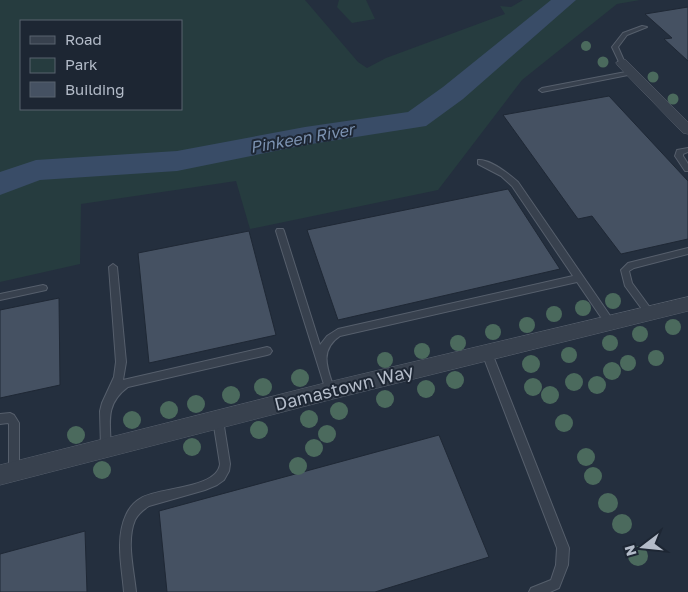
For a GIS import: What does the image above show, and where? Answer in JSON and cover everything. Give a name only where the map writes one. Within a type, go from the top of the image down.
[{"type":"street","points":[[622,63],[688,130]]},
{"type":"street","name":"Damastown Way","points":[[7,473],[330,391],[688,304]]},
{"type":"lane","points":[[622,63],[616,47],[625,34],[644,28]]},
{"type":"lane","points":[[542,90],[631,73]]},
{"type":"lane","points":[[688,150],[680,152],[679,156],[688,169]]},
{"type":"lane","points":[[481,162],[504,174],[515,184],[610,323]]},
{"type":"lane","points":[[280,231],[330,391]]},
{"type":"lane","points":[[650,313],[628,284],[625,270],[631,265],[688,251]]},
{"type":"lane","points":[[106,448],[106,408],[119,377],[121,362],[113,267]]},
{"type":"lane","points":[[321,363],[323,345],[329,338],[338,334],[580,278]]},
{"type":"lane","points":[[0,297],[44,288]]},
{"type":"lane","points":[[113,391],[125,382],[267,351]]},
{"type":"lane","points":[[487,353],[563,548],[562,565],[555,584],[535,592]]},
{"type":"lane","points":[[0,419],[10,418],[14,423],[7,473]]},
{"type":"lane","points":[[130,592],[128,525],[132,513],[138,505],[146,501],[207,484],[219,478],[225,464],[218,420]]},
{"type":"green space","points":[[0,0],[305,0],[358,62],[367,68],[386,58],[505,14],[500,6],[511,7],[523,0],[640,0],[617,4],[522,80],[438,190],[250,229],[236,181],[81,204],[80,264],[0,282]]},
{"type":"green space","points":[[339,0],[366,0],[375,19],[352,23],[337,7]]},
{"type":"building","points":[[688,7],[688,61],[664,39],[672,38],[645,14]]},
{"type":"building","points":[[609,96],[688,181],[688,239],[621,254],[592,216],[578,219],[503,115]]},
{"type":"building","points":[[508,189],[560,269],[338,320],[307,230]]},
{"type":"building","points":[[249,231],[276,335],[149,363],[138,253]]},
{"type":"building","points":[[59,298],[60,385],[0,398],[0,310]]},
{"type":"building","points":[[439,435],[489,557],[375,592],[167,592],[159,511]]},
{"type":"building","points":[[85,531],[87,592],[0,592],[0,554]]},
{"type":"waterway","name":"Pinkeen River","points":[[0,184],[36,170],[177,161],[305,136],[416,120],[453,93],[565,0]]}]
